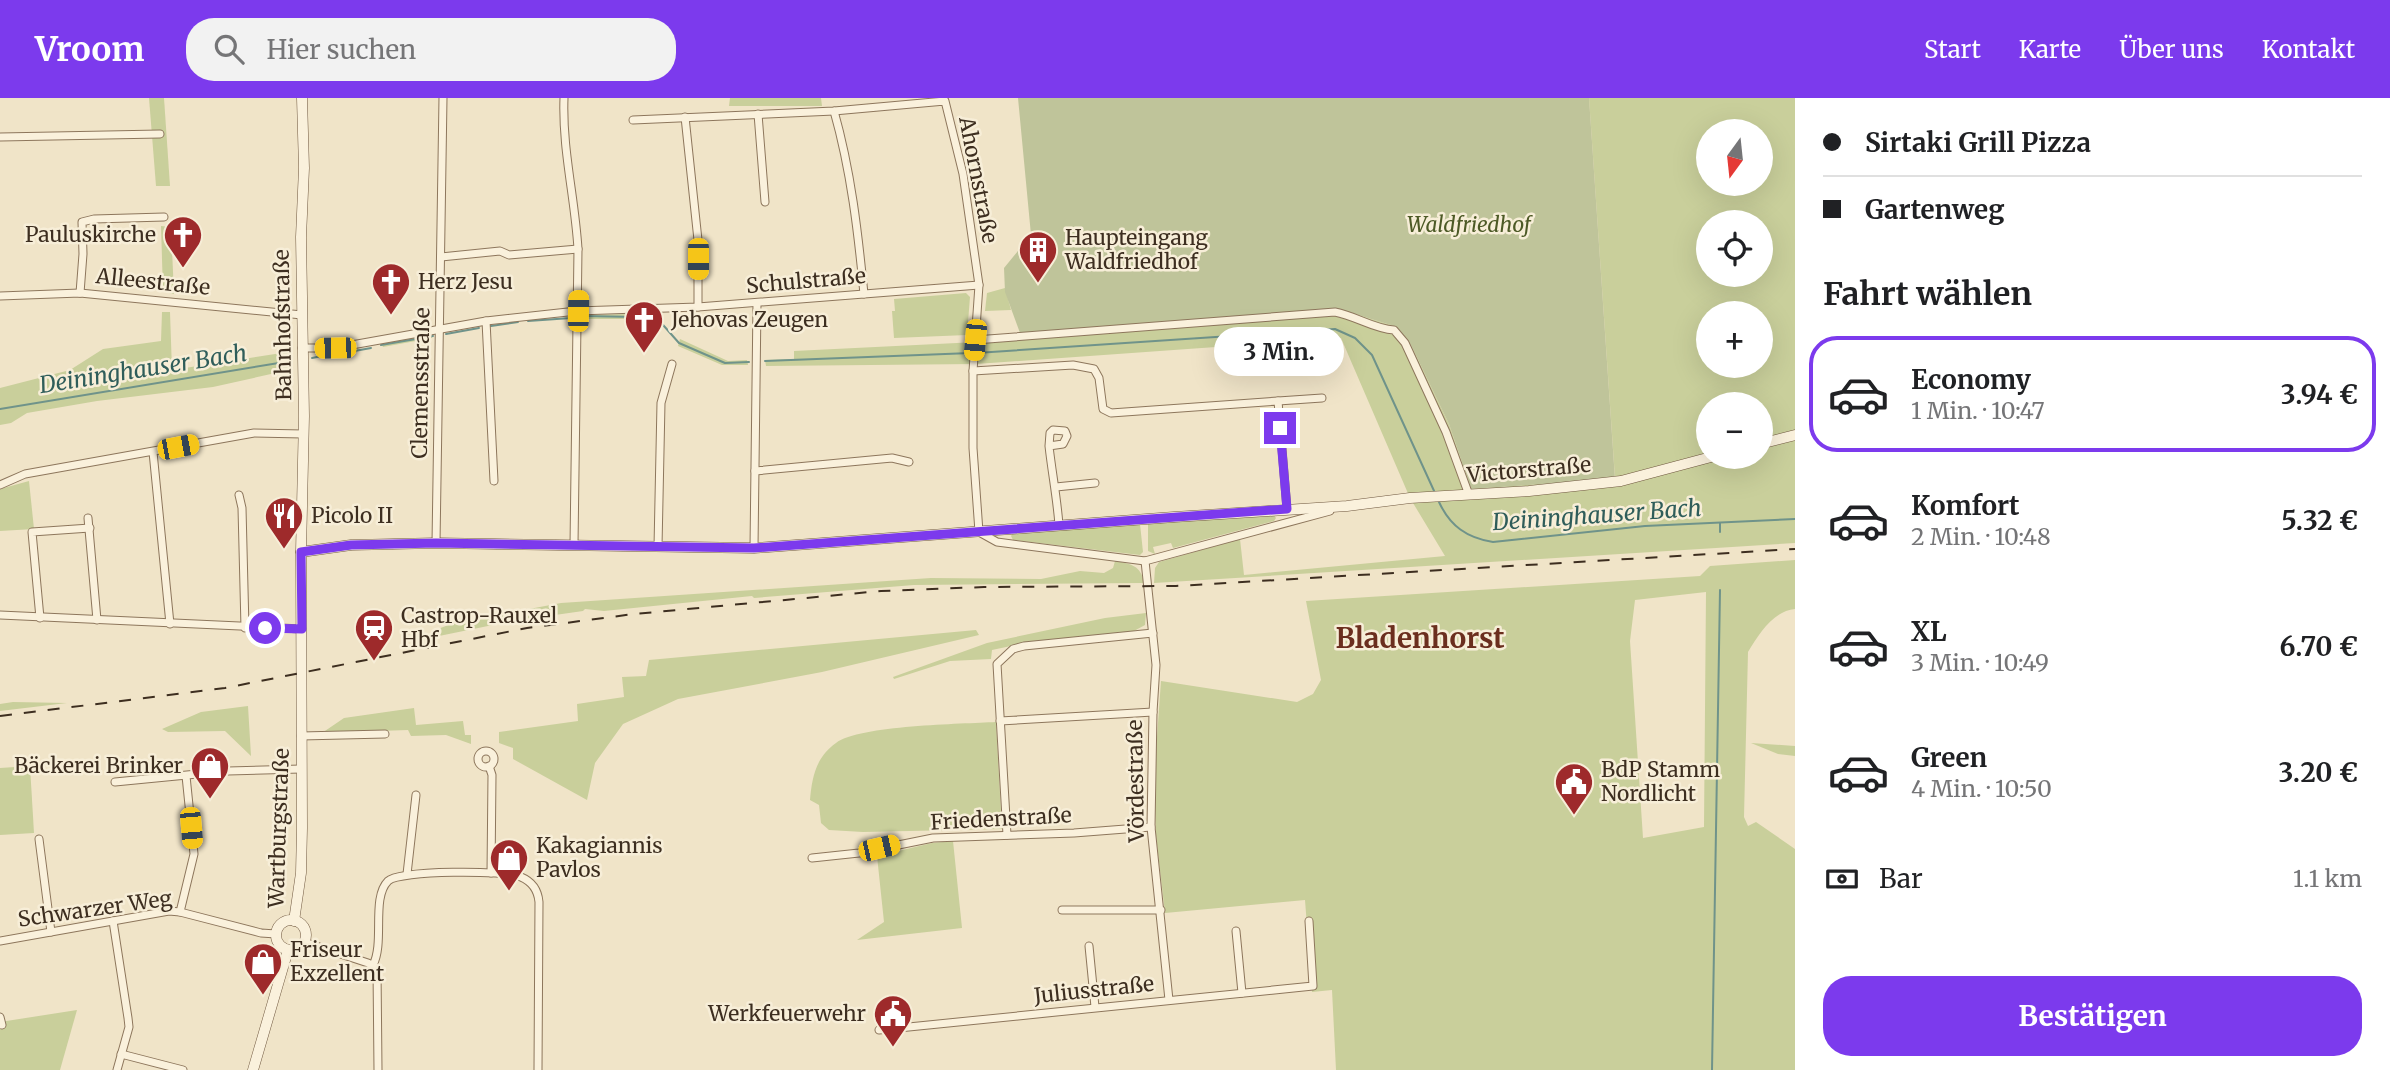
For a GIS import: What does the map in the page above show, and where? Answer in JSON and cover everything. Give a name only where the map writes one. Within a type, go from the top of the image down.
[{"type":"street","name":"Bahnhofstraße","points":[[302,98],[302,629]]},
{"type":"street","name":"Clemensstraße","points":[[436,543],[443,98]]},
{"type":"street","points":[[564,98],[563,127],[567,167],[575,203],[578,249],[574,545]]},
{"type":"street","name":"Ahornstraße","points":[[633,120],[834,111],[945,101],[963,174],[979,285]]},
{"type":"street","points":[[834,111],[855,206],[864,294]]},
{"type":"street","points":[[758,114],[765,202]]},
{"type":"street","points":[[685,117],[698,240],[698,307]]},
{"type":"street","points":[[0,137],[159,134]]},
{"type":"street","points":[[79,293],[83,254],[82,222],[94,219],[164,217]]},
{"type":"street","points":[[441,257],[500,251],[509,255],[578,249]]},
{"type":"street","points":[[979,285],[972,371],[973,448],[979,532]]},
{"type":"street","name":"Schulstraße","points":[[302,348],[335,348],[486,321],[578,311],[698,307],[979,285]]},
{"type":"street","name":"Alleestraße","points":[[0,296],[79,293],[302,315]]},
{"type":"street","points":[[754,548],[757,303]]},
{"type":"street","points":[[975,340],[1335,312],[1353,315],[1384,330],[1394,330],[1405,344],[1446,432],[1469,495]]},
{"type":"street","points":[[486,321],[494,481]]},
{"type":"street","points":[[658,547],[661,403],[672,364]]},
{"type":"street","points":[[972,371],[1073,365],[1094,369],[1099,378],[1103,409],[1111,413],[1322,397]]},
{"type":"street","points":[[1278,401],[1283,509],[1281,524]]},
{"type":"street","points":[[0,485],[25,474],[254,433],[303,434]]},
{"type":"street","points":[[1773,441],[1795,435]]},
{"type":"street","points":[[1049,446],[1059,525]]},
{"type":"street","points":[[153,452],[170,624]]},
{"type":"street","points":[[755,471],[892,458],[909,462]]},
{"type":"street","name":"Victorstraße","points":[[301,552],[357,545],[436,543],[754,548],[1469,495],[1609,482],[1696,461]]},
{"type":"street","points":[[1056,487],[1095,483]]},
{"type":"street","points":[[239,495],[242,508],[245,628]]},
{"type":"street","name":"Victorstraße","points":[[979,532],[997,542],[1145,561],[1347,506]]},
{"type":"street","points":[[88,518],[97,620]]},
{"type":"street","points":[[40,618],[32,532],[90,528]]},
{"type":"street","name":"Vördestraße","points":[[1145,561],[1156,665],[1151,827],[1169,1000]]},
{"type":"street","points":[[0,615],[302,629]]},
{"type":"street","name":"Wartburgstraße","points":[[294,921],[301,873],[302,629]]},
{"type":"street","points":[[1007,835],[997,664],[1013,649],[1024,646],[1153,633]]},
{"type":"street","points":[[1000,721],[1153,712]]},
{"type":"street","name":"Wartburgstraße","points":[[301,736],[385,734]]},
{"type":"street","points":[[478,742],[481,752]]},
{"type":"street","points":[[486,750],[493,754],[494,761],[489,766],[483,766],[479,762],[481,752],[486,750]]},
{"type":"street","points":[[489,766],[492,775],[491,873]]},
{"type":"street","points":[[114,782],[228,771],[301,768]]},
{"type":"street","points":[[180,912],[194,854],[186,776]]},
{"type":"street","points":[[407,874],[416,795]]},
{"type":"street","name":"Friedenstraße","points":[[812,858],[859,853],[933,838],[1151,827]]},
{"type":"street","points":[[39,839],[51,932]]},
{"type":"street","points":[[373,965],[378,952],[381,892],[390,879],[407,874],[491,873],[520,876],[534,886],[538,897],[538,1070]]},
{"type":"street","points":[[1062,910],[1161,910]]},
{"type":"street","name":"Schwarzer Weg","points":[[0,940],[156,913],[180,912],[261,933],[276,934]]},
{"type":"street","points":[[113,921],[129,1027],[117,1070]]},
{"type":"street","points":[[294,921],[304,929],[304,942],[297,949],[288,950],[278,943],[276,934],[284,922],[294,921]]},
{"type":"street","name":"Juliusstraße","points":[[879,1030],[1313,986],[1309,921]]},
{"type":"street","points":[[1236,930],[1242,993]]},
{"type":"street","points":[[304,942],[373,965],[379,974],[379,1070]]},
{"type":"street","points":[[1089,946],[1095,1007]]},
{"type":"street","points":[[253,1070],[288,950]]},
{"type":"street","points":[[121,1054],[183,1070]]},
{"type":"green space","points":[[149,98],[164,98],[170,186],[156,186]]},
{"type":"green space","points":[[730,98],[821,98],[822,106],[729,106]]},
{"type":"green space","name":"Waldfriedhof","points":[[1018,98],[1589,98],[1615,479],[1471,489],[1449,424],[1409,341],[1394,326],[1342,310],[1020,333],[1005,292],[1004,268],[1031,235]]},
{"type":"green space","points":[[1589,98],[1795,98],[1795,543],[1154,583],[1155,568],[1159,562],[1240,539],[1244,575],[1445,556],[1410,498],[1341,338],[976,364],[766,366],[765,360],[794,359],[794,351],[1020,340],[1020,333],[1342,310],[1394,326],[1409,341],[1449,424],[1471,489],[1615,478]]},
{"type":"green space","points":[[161,226],[171,227],[174,294],[163,292]]},
{"type":"green space","points":[[1005,288],[1011,310],[985,311],[987,293]]},
{"type":"green space","points":[[966,293],[970,297],[967,335],[894,338],[894,299]]},
{"type":"green space","points":[[162,312],[170,312],[172,370],[288,352],[289,370],[213,387],[97,401],[27,413],[11,423],[0,425],[0,388],[70,370],[103,349],[161,341]]},
{"type":"green space","points":[[584,315],[637,316],[636,319],[584,319]]},
{"type":"green space","points":[[431,335],[432,338],[383,347],[381,343]]},
{"type":"green space","points":[[680,339],[728,361],[747,360],[748,365],[722,365],[678,346]]},
{"type":"green space","points":[[29,481],[34,529],[0,531],[0,489]]},
{"type":"green space","points":[[1273,514],[1276,518],[1274,521],[1173,548],[1171,543],[1153,547],[1155,554],[1148,551],[1148,524]]},
{"type":"green space","points":[[1140,524],[1143,552],[1140,555],[1013,540],[1011,536],[1013,533]]},
{"type":"green space","points":[[1795,560],[1795,609],[1773,619],[1748,652],[1744,817],[1748,826],[1756,822],[1795,849],[1795,1070],[1336,1070],[1332,990],[1312,992],[1305,900],[1165,913],[1156,836],[1154,779],[1161,681],[1297,702],[1313,694],[1321,680],[1306,601],[1700,576],[1710,566]],"holes":[[[1706,592],[1704,827],[1643,838],[1630,641],[1635,600]]]},
{"type":"green space","points":[[1115,561],[1138,569],[1144,583],[914,585],[754,598],[752,596],[604,611],[585,609],[439,636],[438,629],[451,624],[561,603],[931,578],[1041,579],[1080,571],[1104,573],[1113,568]]},
{"type":"green space","points":[[1146,613],[1145,625],[1134,631],[1021,644],[992,650],[991,659],[950,661],[894,679],[893,677],[987,643],[1105,618]]},
{"type":"green space","points":[[976,630],[979,635],[822,672],[678,699],[623,724],[595,763],[587,800],[513,759],[513,748],[499,743],[499,732],[578,721],[577,704],[624,697],[622,677],[646,676],[649,660]]},
{"type":"green space","points":[[67,703],[0,711],[0,704]]},
{"type":"green space","points":[[248,706],[251,756],[225,731],[168,732],[162,729],[201,712]]},
{"type":"green space","points":[[414,708],[416,725],[463,721],[465,735],[471,735],[471,744],[446,735],[411,736],[408,730],[322,733],[344,718]]},
{"type":"green space","points":[[996,722],[1002,829],[863,832],[829,830],[821,823],[819,805],[810,800],[812,783],[820,761],[836,743],[866,732],[888,729]]},
{"type":"green space","points":[[1751,743],[1795,746],[1795,756],[1778,754]]},
{"type":"green space","points":[[30,766],[34,833],[0,835],[0,768]]},
{"type":"green space","points":[[953,841],[962,928],[857,940],[884,922],[877,856],[932,843]]},
{"type":"green space","points":[[77,1010],[60,1070],[0,1070],[0,1022]]},
{"type":"waterway","name":"Deininghauser Bach","points":[[583,316],[637,317]]},
{"type":"waterway","name":"Deininghauser Bach","points":[[645,317],[656,317],[679,343],[725,363],[749,362]]},
{"type":"waterway","name":"Deininghauser Bach","points":[[528,321],[571,318]]},
{"type":"waterway","name":"Deininghauser Bach","points":[[491,326],[518,322]]},
{"type":"waterway","name":"Deininghauser Bach","points":[[446,334],[479,328]]},
{"type":"waterway","name":"Deininghauser Bach","points":[[976,353],[1335,329],[1355,338],[1372,355],[1435,493]]},
{"type":"waterway","name":"Deininghauser Bach","points":[[381,345],[433,336]]},
{"type":"waterway","name":"Deininghauser Bach","points":[[338,354],[371,348]]},
{"type":"waterway","name":"Deininghauser Bach","points":[[765,361],[971,353]]},
{"type":"waterway","name":"Deininghauser Bach","points":[[312,358],[332,354]]},
{"type":"waterway","name":"Deininghauser Bach","points":[[0,409],[291,361]]},
{"type":"waterway","name":"Deininghauser Bach","points":[[1439,502],[1448,518],[1460,530],[1493,542],[1645,526],[1795,519]]},
{"type":"waterway","points":[[1720,523],[1720,532]]},
{"type":"waterway","points":[[1712,1070],[1720,590]]},
{"type":"railway","points":[[0,716],[225,688],[527,628],[634,614],[881,591],[984,587],[1176,586],[1795,549]]},
{"type":"place","name":"Pauluskirche","points":[[183,269]]},
{"type":"place","name":"Haupteingang Waldfriedhof","points":[[1038,284]]},
{"type":"place","name":"Herz Jesu","points":[[391,316]]},
{"type":"place","name":"Jehovas Zeugen","points":[[644,354]]},
{"type":"place","name":"Picolo II","points":[[284,550]]},
{"type":"place","name":"Castrop-Rauxel Hbf","points":[[374,662]]},
{"type":"place","name":"Bäckerei Brinker","points":[[210,800]]},
{"type":"place","name":"BdP Stamm Nordlicht","points":[[1574,816]]},
{"type":"place","name":"Kakagiannis Pavlos","points":[[509,892]]},
{"type":"place","name":"Friseur Exzellent","points":[[263,996]]},
{"type":"place","name":"Werkfeuerwehr","points":[[893,1048]]},
{"type":"district","name":"Bladenhorst","points":[[1420,638]]},
{"type":"route","points":[[265,628],[302,629],[301,552],[342,545],[436,543],[754,548],[1287,509],[1280,428]]}]
